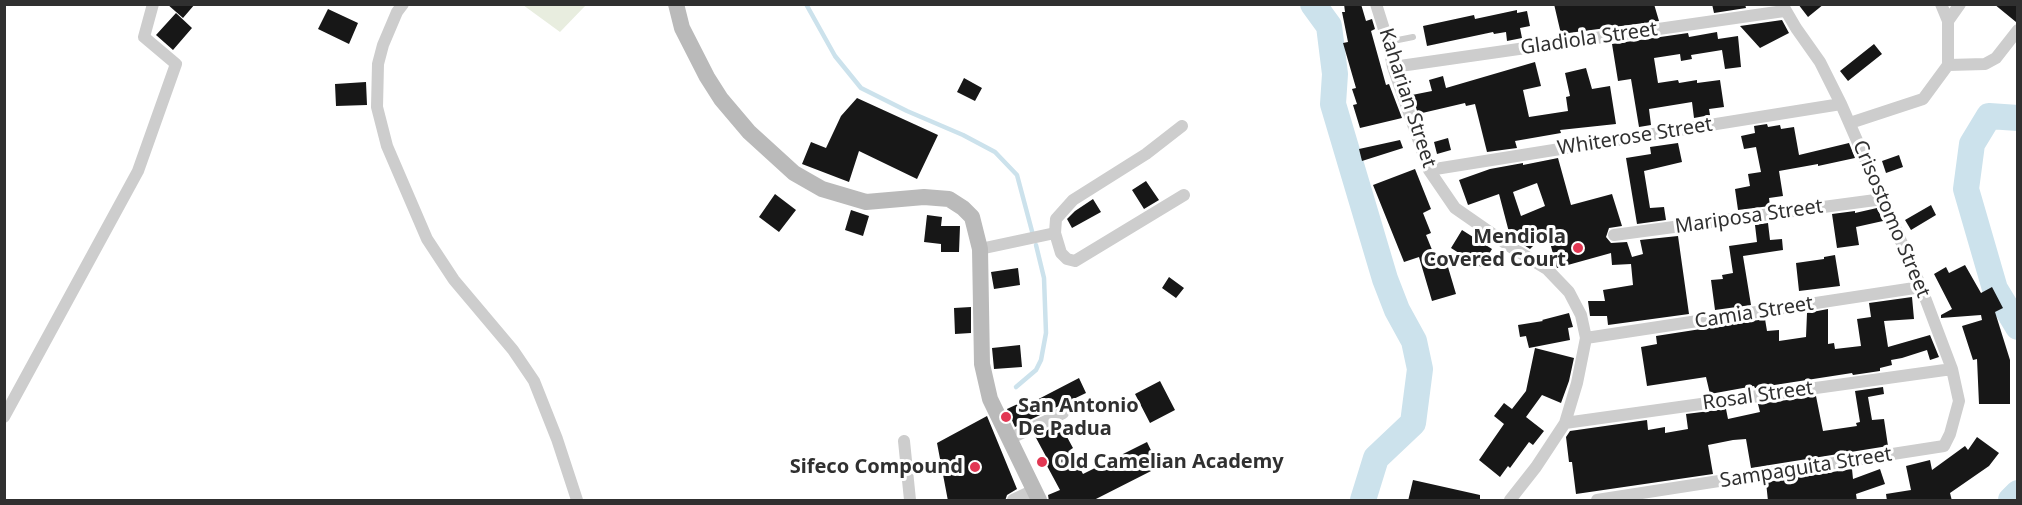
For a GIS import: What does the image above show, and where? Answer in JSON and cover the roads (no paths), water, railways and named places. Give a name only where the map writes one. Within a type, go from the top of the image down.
[{"type":"main road","points":[[676,4],[682,28],[721,99],[749,132],[794,173],[822,189],[866,202],[924,197],[949,199],[972,217],[980,249],[982,364],[990,399],[1037,495]]},
{"type":"street","points":[[4,417],[138,171],[176,64],[144,37],[153,4]]},
{"type":"street","points":[[403,4],[397,12],[383,45],[378,64],[377,107],[387,146],[427,239],[454,280],[513,350],[534,381],[557,439],[577,501]]},
{"type":"street","name":"Kaharian Street","points":[[1376,4],[1393,67],[1429,170],[1455,208],[1547,269],[1569,292],[1581,315],[1586,338],[1577,383],[1565,423],[1516,499]]},
{"type":"street","points":[[1850,123],[1923,99],[1948,65],[1948,21],[1941,4]]},
{"type":"street","points":[[1948,21],[1960,4]]},
{"type":"street","name":"Gladiola Street","points":[[1393,67],[1783,8]]},
{"type":"street","name":"Crisostomo Street","points":[[1783,8],[1820,62],[1850,123],[1921,287],[1952,369],[1959,401],[1950,434],[1944,446]]},
{"type":"street","points":[[1948,65],[1985,64],[1996,58],[2018,30]]},
{"type":"street","name":"Whiterose Street","points":[[1429,170],[1841,104]]},
{"type":"street","points":[[1182,126],[1146,154],[1073,200],[1056,219],[1055,233],[1061,254],[1067,260],[1075,261],[1184,195]]},
{"type":"street","name":"Mariposa Street","points":[[1614,235],[1883,199]]},
{"type":"street","points":[[980,249],[1055,233]]},
{"type":"street","name":"Camia Street","points":[[1586,338],[1921,287]]},
{"type":"street","name":"Rosal Street","points":[[1565,423],[1952,369]]},
{"type":"street","points":[[1008,439],[1063,413]]},
{"type":"street","points":[[904,441],[910,501]]},
{"type":"street","name":"Sampaguita Street","points":[[1597,501],[1944,446]]},
{"type":"street","points":[[1013,501],[1037,495]]},
{"type":"lane","points":[[1388,42],[1413,38]]},
{"type":"waterway","points":[[806,4],[835,56],[861,88],[995,152],[1017,175],[1033,235]]},
{"type":"waterway","points":[[1313,4],[1329,26],[1335,74],[1333,104],[1385,279],[1397,310],[1414,341],[1420,369],[1413,423],[1376,458],[1363,500]]},
{"type":"waterway","points":[[2018,118],[1989,116],[1972,144],[1966,189],[1995,289],[2018,327]]},
{"type":"waterway","points":[[1016,387],[1036,370],[1041,360],[1046,333],[1044,278],[1036,245]]},
{"type":"waterway","points":[[2011,500],[2018,493]]},
{"type":"place","name":"Mendiola Covered Court","points":[[1578,248]]},
{"type":"place","name":"San Antonio De Padua","points":[[1006,417]]},
{"type":"place","name":"Old Camelian Academy","points":[[1042,462]]},
{"type":"place","name":"Sifeco Compound","points":[[975,467]]}]
